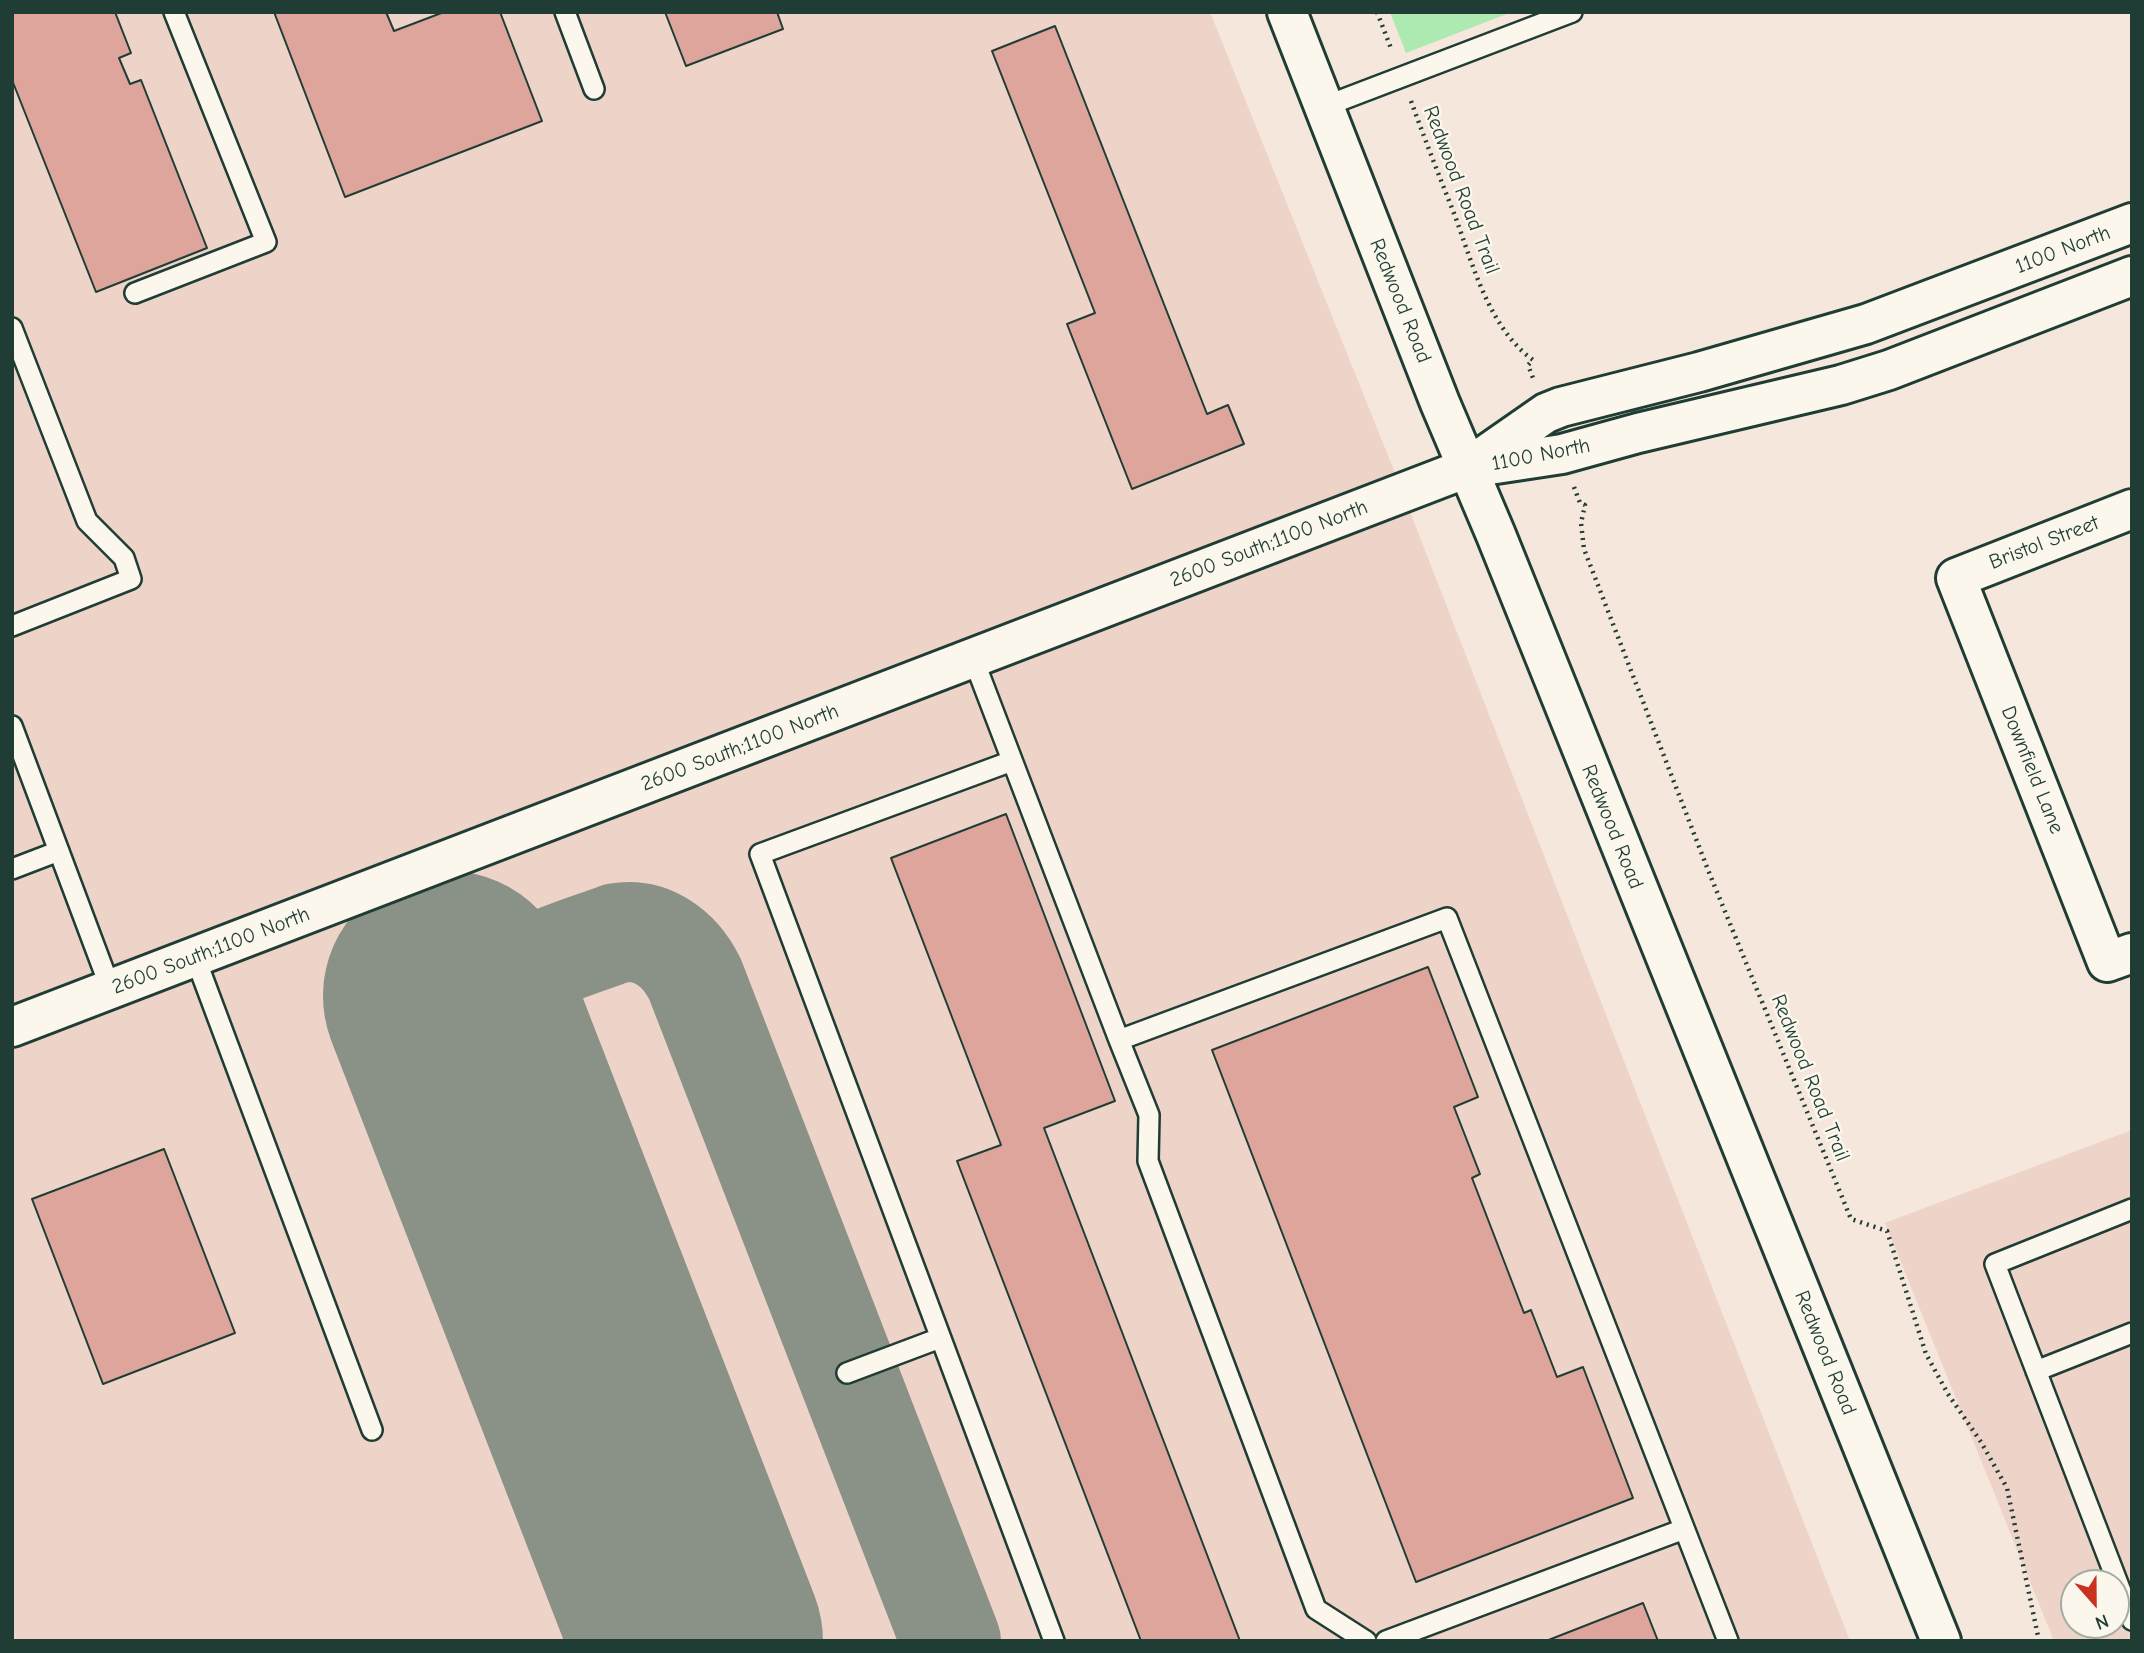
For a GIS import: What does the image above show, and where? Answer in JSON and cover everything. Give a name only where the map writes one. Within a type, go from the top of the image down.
[{"type":"main road","name":"Redwood Road","points":[[1287,12],[1467,468],[1941,1641]]},
{"type":"main road","name":"1100 North","points":[[1467,468],[1546,413],[1561,407],[1712,369],[1866,324],[2132,223]]},
{"type":"main road","name":"1100 North","points":[[1467,468],[1562,454],[1638,433],[1841,386],[2132,276]]},
{"type":"main road","name":"2600 South;1100 North","points":[[12,1027],[1467,468]]},
{"type":"main road","name":"Bristol Street","points":[[1956,578],[2132,509]]},
{"type":"main road","name":"Downfield Lane","points":[[1956,578],[2120,957]]},
{"type":"lane","points":[[135,293],[266,242],[174,12]]},
{"type":"lane","points":[[565,12],[594,89]]},
{"type":"lane","points":[[1323,107],[1572,12]]},
{"type":"lane","points":[[12,328],[86,521],[124,558],[131,579],[12,626]]},
{"type":"lane","points":[[973,658],[1149,1115],[1148,1161],[1316,1609],[1366,1641]]},
{"type":"lane","points":[[12,726],[18,758],[59,851],[111,990]]},
{"type":"lane","points":[[1012,761],[760,854],[1054,1641]]},
{"type":"lane","points":[[12,869],[59,851]]},
{"type":"lane","points":[[1119,1040],[1447,918],[1728,1641]]},
{"type":"lane","points":[[195,957],[372,1430]]},
{"type":"lane","points":[[2132,1209],[1994,1264],[2132,1620]]},
{"type":"lane","points":[[2036,1371],[2132,1333]]},
{"type":"lane","points":[[847,1373],[940,1338]]},
{"type":"lane","points":[[1386,1641],[1684,1530]]},
{"type":"path","name":"Redwood Road Trail","points":[[1377,12],[1484,292],[1503,329],[1521,351],[1533,360],[1528,365]]},
{"type":"path","name":"Redwood Road Trail","points":[[1580,503],[1585,505],[1581,523],[1584,549],[1708,870],[1851,1219],[1886,1231],[1926,1354],[2007,1488],[2039,1641]]},
{"type":"shaded area","points":[[12,12],[1210,12],[1391,463],[1850,1641],[12,1641]]},
{"type":"shaded area","points":[[2132,1130],[2132,1641],[2054,1641],[1885,1223]]},
{"type":"green space","points":[[1390,12],[1512,12],[1406,53]]},
{"type":"building","points":[[12,12],[115,12],[131,53],[119,58],[130,84],[141,80],[207,248],[96,292],[12,80]]},
{"type":"building","points":[[274,12],[386,12],[394,31],[444,12],[500,12],[542,121],[345,197]]},
{"type":"building","points":[[665,12],[777,12],[783,29],[686,66]]},
{"type":"building","points":[[1055,26],[1207,414],[1228,405],[1244,444],[1132,489],[1067,324],[1095,313],[992,51]]},
{"type":"building","points":[[1006,814],[1115,1101],[1044,1128],[1240,1641],[1141,1641],[957,1161],[1001,1145],[891,858]]},
{"type":"building","points":[[1428,967],[1478,1097],[1454,1107],[1480,1174],[1472,1178],[1524,1313],[1531,1310],[1557,1377],[1583,1367],[1633,1498],[1416,1582],[1212,1050]]},
{"type":"building","points":[[164,1149],[235,1333],[103,1384],[32,1199]]},
{"type":"building","points":[[1643,1603],[1658,1641],[1546,1641]]},
{"type":"taxiway","points":[[479,1076],[475,1036],[479,1012],[488,997],[519,972],[617,933],[642,933],[653,937],[664,942],[681,958],[695,979],[951,1641]]},
{"type":"runway","points":[[448,996],[698,1641]]}]
